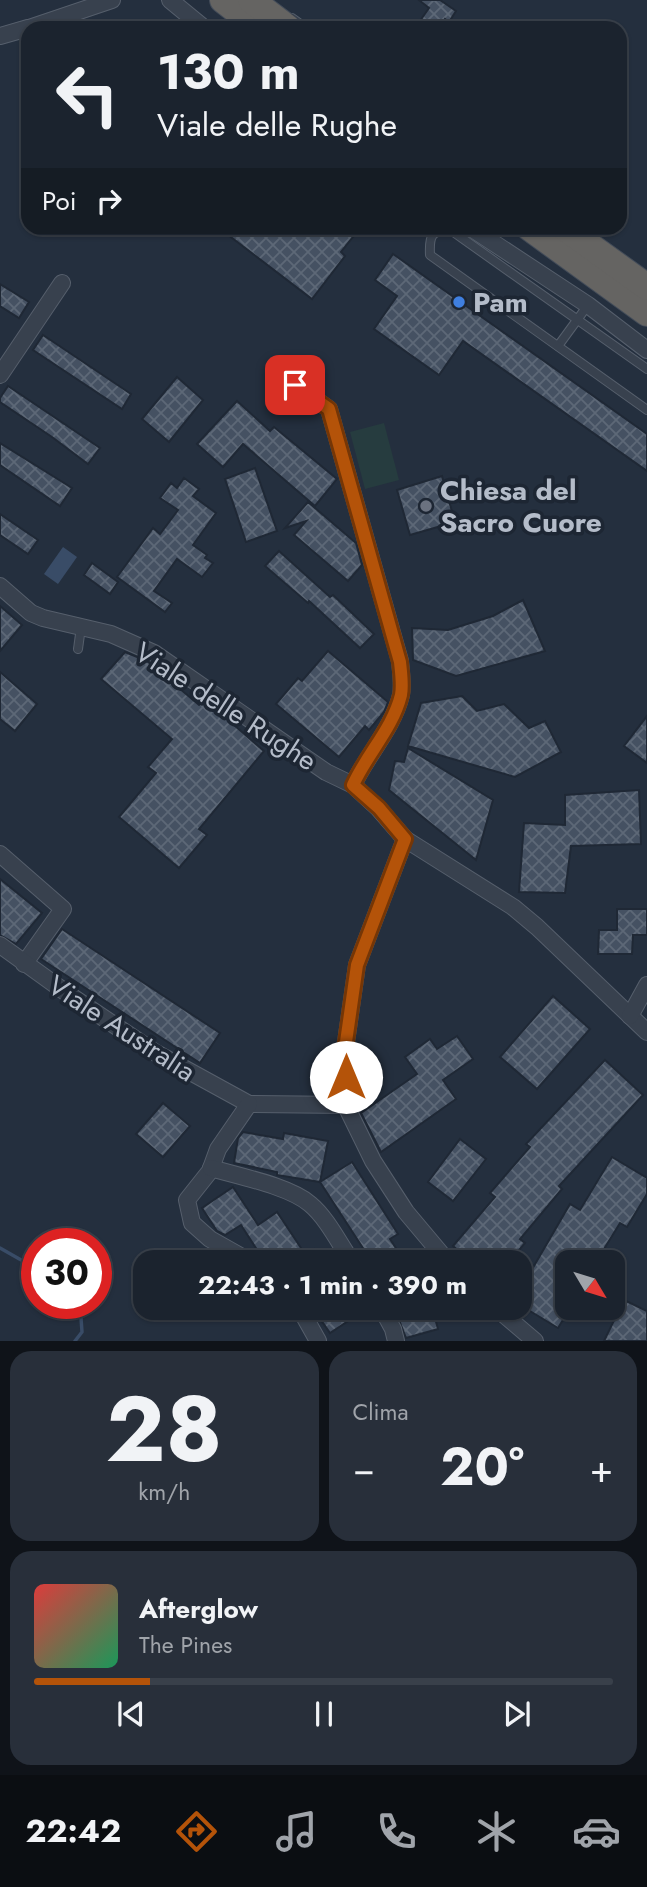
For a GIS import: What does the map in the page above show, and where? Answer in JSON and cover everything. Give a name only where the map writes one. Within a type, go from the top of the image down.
[{"type":"highway","points":[[223,0],[274,21]]},
{"type":"highway","points":[[540,235],[647,313]]},
{"type":"highway","points":[[575,235],[647,287]]},
{"type":"street","points":[[75,12],[88,0]]},
{"type":"street","points":[[53,21],[112,0]]},
{"type":"street","points":[[170,0],[196,21]]},
{"type":"street","points":[[0,36],[21,31]]},
{"type":"street","points":[[482,235],[588,305],[647,351]]},
{"type":"street","points":[[0,374],[62,283]]},
{"type":"street","points":[[295,385],[329,409],[400,662],[401,693],[393,717],[362,764],[353,785]]},
{"type":"street","name":"Viale delle Rughe","points":[[0,586],[31,613],[111,635],[154,653],[327,772],[353,785],[379,808],[405,839],[513,907],[537,927],[647,1032]]},
{"type":"street","points":[[405,839],[357,965],[345,1049],[348,1105],[373,1161],[406,1212],[438,1250]]},
{"type":"street","points":[[0,853],[63,909],[24,964]]},
{"type":"street","name":"Viale Australia","points":[[0,945],[156,1053],[249,1104],[348,1105]]},
{"type":"street","points":[[630,1016],[647,985]]},
{"type":"street","points":[[230,1250],[210,1239],[192,1223],[187,1200],[211,1168],[218,1149],[249,1104]]},
{"type":"street","points":[[211,1168],[292,1193],[309,1203],[322,1216],[344,1250]]},
{"type":"street","points":[[306,1320],[318,1341]]},
{"type":"street","points":[[388,1320],[396,1341]]},
{"type":"street","points":[[510,1320],[535,1341]]},
{"type":"lane","points":[[257,12],[296,21]]},
{"type":"lane","points":[[430,235],[430,255],[647,410]]},
{"type":"lane","points":[[458,235],[647,369]]},
{"type":"lane","points":[[558,346],[588,305]]},
{"type":"lane","points":[[78,649],[81,627]]},
{"type":"green space","points":[[384,423],[399,480],[365,489],[350,432]]},
{"type":"water","points":[[63,547],[77,557],[58,584],[44,574]]},
{"type":"building","points":[[419,0],[440,0],[456,11],[450,21],[420,21],[429,8]]},
{"type":"building","points":[[228,235],[354,235],[341,252],[345,256],[312,299]]},
{"type":"building","points":[[393,254],[647,434],[647,471],[463,341],[439,375],[374,329],[397,296],[375,280]]},
{"type":"building","points":[[0,284],[29,302],[19,318],[0,306]]},
{"type":"building","points":[[43,335],[131,394],[122,409],[33,350]]},
{"type":"building","points":[[177,377],[203,400],[169,442],[142,419]]},
{"type":"building","points":[[8,386],[100,448],[88,464],[0,402]]},
{"type":"building","points":[[237,401],[270,431],[274,427],[337,479],[315,506],[243,444],[223,467],[197,444]]},
{"type":"building","points":[[0,443],[72,488],[60,506],[0,465]]},
{"type":"building","points":[[255,468],[277,531],[246,542],[225,479]]},
{"type":"building","name":"Chiesa del Sacro Cuore","points":[[442,476],[455,522],[410,535],[397,490]]},
{"type":"building","points":[[184,478],[199,489],[193,496],[216,513],[193,545],[213,563],[202,577],[177,559],[154,591],[172,603],[165,612],[117,577],[153,528],[160,534],[178,510],[160,498],[171,483],[177,488]]},
{"type":"building","points":[[308,502],[356,543],[362,565],[348,581],[294,535],[306,521],[285,528]]},
{"type":"building","points":[[0,514],[38,540],[28,554],[0,535]]},
{"type":"building","points":[[279,551],[330,597],[333,595],[374,634],[360,648],[309,601],[308,603],[265,566]]},
{"type":"building","points":[[92,563],[118,582],[110,594],[84,575]]},
{"type":"building","points":[[523,600],[545,651],[456,676],[413,660],[412,628],[448,630],[493,616]]},
{"type":"building","points":[[0,606],[22,625],[0,651]]},
{"type":"building","points":[[328,651],[388,702],[384,712],[369,730],[365,726],[339,757],[276,704],[298,678],[302,681]]},
{"type":"building","points":[[125,652],[147,661],[199,705],[204,700],[264,751],[199,829],[207,835],[179,868],[119,817],[156,773],[148,767],[172,739],[101,679]]},
{"type":"building","points":[[0,672],[37,704],[15,731],[0,719]]},
{"type":"building","points":[[462,696],[477,711],[504,704],[529,728],[545,721],[561,752],[515,777],[408,746],[421,703]]},
{"type":"building","points":[[647,716],[647,763],[624,746]]},
{"type":"building","points":[[408,748],[493,800],[476,860],[389,790],[395,761],[404,762]]},
{"type":"building","points":[[639,790],[641,844],[571,846],[565,893],[519,892],[524,823],[565,825],[565,795]]},
{"type":"building","points":[[0,879],[42,913],[16,944],[0,935]]},
{"type":"building","points":[[617,909],[647,909],[647,935],[633,935],[632,954],[598,954],[599,930],[617,930]]},
{"type":"building","points":[[62,929],[220,1033],[200,1063],[41,959]]},
{"type":"building","points":[[553,996],[590,1029],[537,1089],[500,1057]]},
{"type":"building","points":[[457,1036],[473,1059],[443,1080],[456,1099],[381,1152],[361,1113],[417,1074],[405,1057],[430,1039],[437,1049]]},
{"type":"building","points":[[605,1060],[643,1095],[559,1186],[562,1189],[520,1239],[525,1243],[519,1250],[458,1250],[453,1246],[495,1197],[490,1193],[530,1147],[526,1144]]},
{"type":"building","points":[[163,1103],[190,1126],[163,1157],[136,1134]]},
{"type":"building","points":[[243,1132],[283,1139],[284,1133],[328,1141],[320,1182],[277,1175],[277,1172],[234,1163],[238,1138]]},
{"type":"building","points":[[460,1139],[486,1159],[453,1201],[428,1182]]},
{"type":"building","points":[[612,1157],[647,1178],[647,1194],[627,1227],[620,1223],[603,1250],[555,1250],[555,1320],[563,1320],[558,1328],[532,1312],[532,1269],[570,1204],[580,1210]]},
{"type":"building","points":[[352,1162],[398,1234],[390,1239],[397,1250],[364,1250],[320,1182]]},
{"type":"building","points":[[233,1187],[258,1225],[277,1212],[302,1250],[257,1250],[241,1225],[225,1235],[217,1231],[202,1208]]},
{"type":"building","points":[[625,1300],[647,1311],[647,1341],[604,1341],[614,1320],[625,1320]]},
{"type":"building","points":[[321,1320],[350,1320],[330,1333]]},
{"type":"building","points":[[399,1320],[436,1320],[438,1329],[406,1338]]},
{"type":"waterway","points":[[0,1248],[21,1260]]},
{"type":"waterway","points":[[75,1341],[82,1332],[81,1319]]},
{"type":"place","name":"Pam","points":[[459,302]]},
{"type":"place","name":"Chiesa del Sacro Cuore","points":[[426,506]]},
{"type":"route","points":[[295,385],[329,409],[400,662],[401,693],[393,717],[362,764],[353,785],[379,808],[405,839],[357,965],[345,1049],[346,1077]]}]
